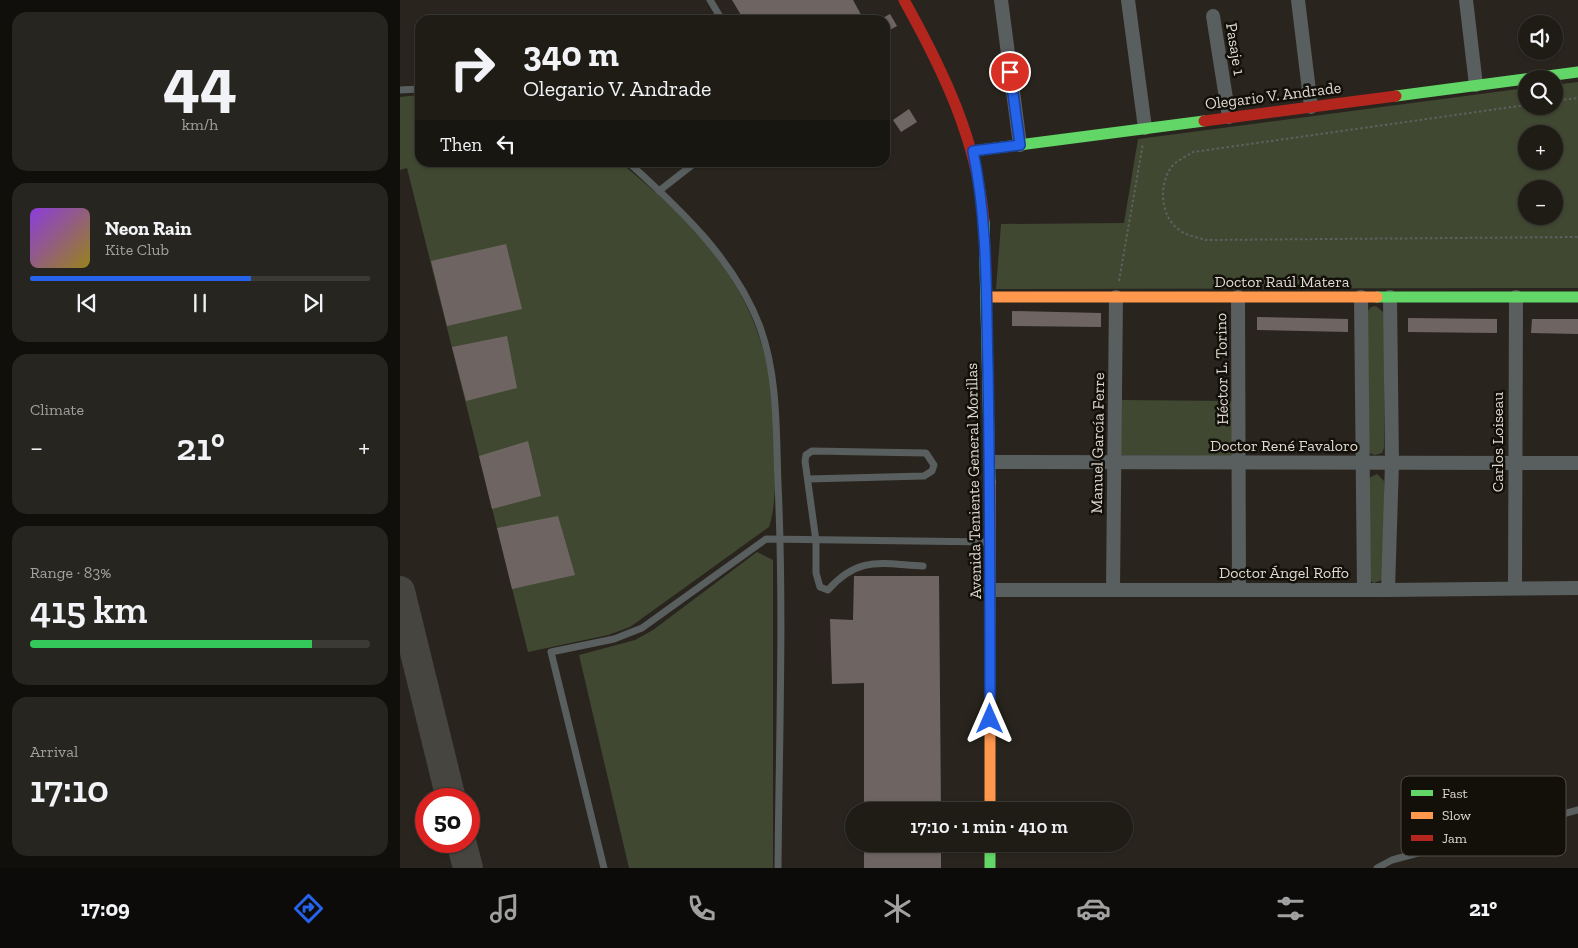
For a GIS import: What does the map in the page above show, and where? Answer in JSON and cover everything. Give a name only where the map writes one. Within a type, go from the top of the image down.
[{"type":"street","name":"Avenida Teniente General Morillas","points":[[904,0],[949,84],[973,151],[982,210],[990,462],[990,802]]},
{"type":"street","points":[[1001,0],[1020,145]]},
{"type":"street","points":[[1128,0],[1145,128]]},
{"type":"street","points":[[1298,0],[1311,107]]},
{"type":"street","points":[[1466,0],[1476,85]]},
{"type":"street","name":"Pasaje 1","points":[[1214,16],[1229,117]]},
{"type":"street","name":"Olegario V. Andrade","points":[[973,151],[1578,72]]},
{"type":"street","name":"Doctor Raúl Matera","points":[[986,297],[1578,297]]},
{"type":"street","name":"Héctor L. Torino","points":[[1238,297],[1239,590]]},
{"type":"street","points":[[1361,297],[1364,590]]},
{"type":"street","points":[[1388,590],[1392,462],[1390,297]]},
{"type":"street","name":"Carlos Loiseau","points":[[1515,588],[1516,297]]},
{"type":"street","name":"Manuel García Ferre","points":[[1113,589],[1116,298]]},
{"type":"street","name":"Doctor René Favaloro","points":[[990,462],[1578,463]]},
{"type":"street","name":"Doctor Ángel Roffo","points":[[990,590],[1578,588]]},
{"type":"street","points":[[990,852],[990,868]]},
{"type":"lane","points":[[710,0],[719,15]]},
{"type":"lane","points":[[400,90],[415,89]]},
{"type":"lane","points":[[633,167],[659,191],[726,264],[760,326],[774,383],[781,539],[778,868]]},
{"type":"lane","points":[[659,191],[690,167]]},
{"type":"lane","points":[[808,479],[924,476],[932,471],[934,465],[930,457],[922,452],[812,451],[806,455],[805,462],[816,541],[816,573],[820,587],[828,590],[846,572],[866,563],[923,566]]},
{"type":"lane","points":[[604,868],[551,652],[614,639],[642,628],[766,539],[990,542]]},
{"type":"lane","points":[[1376,868],[1392,860],[1407,856]]},
{"type":"path","points":[[1563,100],[1578,98]]},
{"type":"path","points":[[1518,106],[1193,152],[1173,165],[1163,188],[1163,205],[1171,222],[1183,233],[1206,240],[1578,237]]},
{"type":"path","points":[[1116,298],[1145,128]]},
{"type":"green space","points":[[1578,82],[1578,288],[996,289],[1001,224],[1124,223],[1138,139],[1518,89],[1518,115],[1563,115],[1563,84]]},
{"type":"green space","points":[[415,96],[415,167],[626,167],[688,224],[715,255],[737,287],[754,322],[766,361],[773,404],[775,490],[772,518],[769,527],[630,627],[608,635],[528,652],[407,168],[400,170],[400,97]]},
{"type":"green space","points":[[1376,306],[1384,313],[1384,448],[1382,453],[1375,455],[1369,453],[1367,312],[1371,307]]},
{"type":"green space","points":[[1120,400],[1232,401],[1232,456],[1119,455]]},
{"type":"green space","points":[[1377,474],[1384,481],[1384,575],[1382,580],[1374,583],[1369,580],[1369,478]]},
{"type":"green space","points":[[757,552],[773,560],[773,868],[629,868],[579,655],[635,640],[653,630]]},
{"type":"building","points":[[732,0],[853,0],[861,15],[741,15]]},
{"type":"building","points":[[890,14],[897,26],[890,30],[890,15],[888,15]]},
{"type":"building","points":[[909,109],[917,122],[901,132],[893,120]]},
{"type":"building","points":[[506,244],[522,309],[447,326],[431,261]]},
{"type":"building","points":[[1012,311],[1101,313],[1101,327],[1012,326]]},
{"type":"building","points":[[1257,317],[1348,319],[1348,332],[1257,330]]},
{"type":"building","points":[[1408,318],[1497,319],[1497,333],[1408,332]]},
{"type":"building","points":[[1532,319],[1578,319],[1578,334],[1531,333]]},
{"type":"building","points":[[507,336],[517,388],[466,401],[452,347]]},
{"type":"building","points":[[528,441],[541,496],[492,509],[479,456]]},
{"type":"building","points":[[558,516],[575,575],[512,589],[497,528]]},
{"type":"building","points":[[854,576],[939,576],[941,802],[864,802],[864,683],[832,684],[830,619],[853,620]]},
{"type":"building","points":[[864,852],[941,852],[941,868],[864,868]]},
{"type":"taxiway","points":[[400,591],[448,788]]},
{"type":"taxiway","points":[[464,853],[468,868]]},
{"type":"traffic: fast","points":[[1396,96],[1578,72]]},
{"type":"traffic: fast","points":[[973,151],[1204,121]]},
{"type":"traffic: fast","points":[[984,221],[990,482]]},
{"type":"traffic: fast","points":[[1377,297],[1578,297]]},
{"type":"traffic: fast","points":[[990,852],[990,868]]},
{"type":"traffic: slow","points":[[986,297],[1377,297]]},
{"type":"traffic: slow","points":[[990,482],[990,802]]},
{"type":"traffic: jam","points":[[904,0],[945,79],[956,106],[974,162],[984,221]]},
{"type":"traffic: jam","points":[[1204,121],[1396,96]]},
{"type":"route","points":[[990,719],[990,462],[986,253],[978,177],[973,151],[1020,145],[1010,72]]}]
